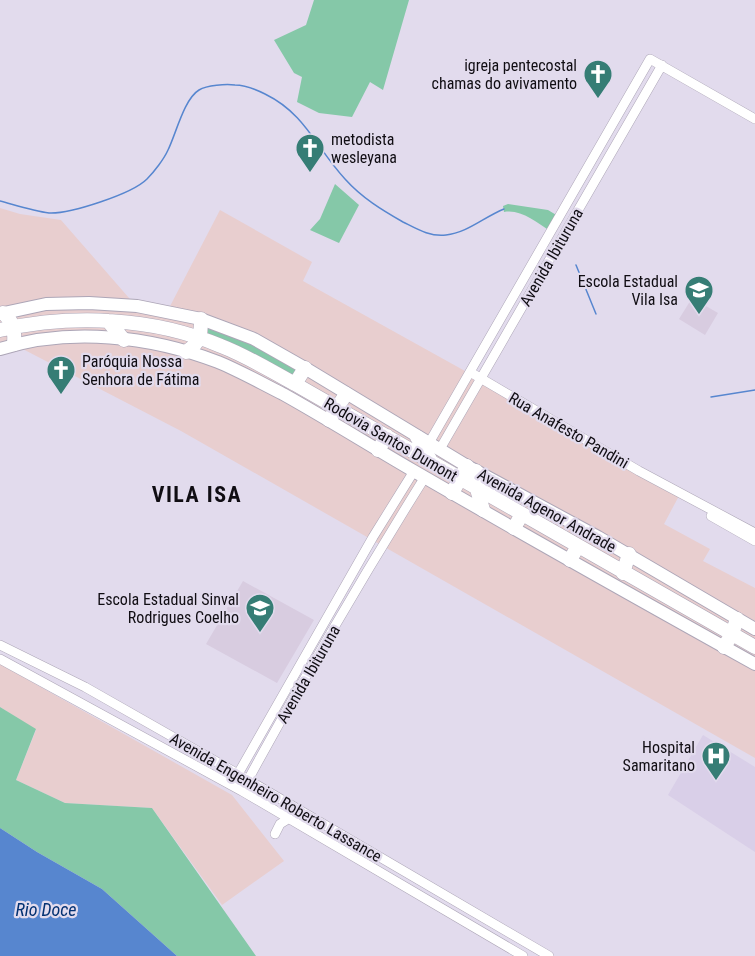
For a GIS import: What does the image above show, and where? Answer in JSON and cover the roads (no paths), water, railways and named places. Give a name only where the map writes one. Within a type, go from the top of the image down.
[{"type":"highway","points":[[1,314],[10,319],[14,327],[14,344]]},
{"type":"highway","points":[[186,352],[200,339],[201,319]]},
{"type":"highway","points":[[108,321],[124,340]]},
{"type":"highway","name":"Rodovia Santos Dumont","points":[[0,330],[38,323],[108,321],[170,330],[235,352],[295,384],[333,414],[387,436],[755,647]]},
{"type":"highway","points":[[295,384],[305,368]]},
{"type":"highway","points":[[333,414],[346,394]]},
{"type":"highway","points":[[378,450],[387,436]]},
{"type":"highway","points":[[429,443],[431,461]]},
{"type":"highway","points":[[452,493],[460,479],[471,468],[483,510]]},
{"type":"highway","points":[[514,528],[522,514]]},
{"type":"highway","points":[[570,560],[578,546]]},
{"type":"highway","points":[[623,573],[629,554]]},
{"type":"highway","points":[[724,647],[737,619]]},
{"type":"main road","name":"Avenida Agenor Andrade","points":[[1,314],[46,304],[88,303],[136,306],[201,319],[255,339],[471,468],[629,554],[755,628]]},
{"type":"main road","name":"Avenida Agenor Andrade","points":[[0,349],[14,344],[87,336],[159,344],[218,362],[333,414],[378,450],[755,664]]},
{"type":"street","name":"Avenida Ibituruna","points":[[650,59],[662,65],[481,379],[429,443],[650,59]]},
{"type":"street","points":[[662,65],[755,119]]},
{"type":"street","name":"Rua Anafesto Pandini","points":[[470,372],[639,471],[755,533]]},
{"type":"street","name":"Avenida Ibituruna","points":[[238,774],[373,537],[414,471]]},
{"type":"street","name":"Avenida Ibituruna","points":[[248,780],[289,704],[425,477]]},
{"type":"street","name":"Rua Anafesto Pandini","points":[[670,487],[713,517],[755,541]]},
{"type":"street","name":"Avenida Engenheiro Roberto Lassance","points":[[0,645],[85,687],[549,956]]},
{"type":"street","name":"Avenida Engenheiro Roberto Lassance","points":[[0,659],[242,791],[523,956]]},
{"type":"street","points":[[172,752],[177,741]]},
{"type":"street","points":[[275,834],[280,824],[288,819]]},
{"type":"water","name":"Rio Doce","points":[[0,828],[102,889],[177,956],[0,956]]},
{"type":"waterway","points":[[0,201],[49,213],[100,202],[128,191],[147,179],[156,169],[166,154],[185,109],[194,95],[207,87],[231,85],[243,86],[265,94],[291,111],[358,192],[387,213],[419,230],[434,235],[454,234],[504,209]]},
{"type":"waterway","points":[[576,265],[596,314]]},
{"type":"waterway","points":[[711,397],[755,390]]},
{"type":"place","name":"igreja pentecostal chamas do avivamento","points":[[598,100]]},
{"type":"place","name":"metodista wesleyana","points":[[310,174]]},
{"type":"place","name":"Escola Estadual Vila Isa","points":[[699,316]]},
{"type":"place","name":"Paróquia Nossa Senhora de Fátima","points":[[61,396]]},
{"type":"place","name":"Escola Estadual Sinval Rodrigues Coelho","points":[[260,634]]},
{"type":"place","name":"Hospital Samaritano","points":[[716,782]]},
{"type":"district","name":"VILA ISA","points":[[197,494]]}]
